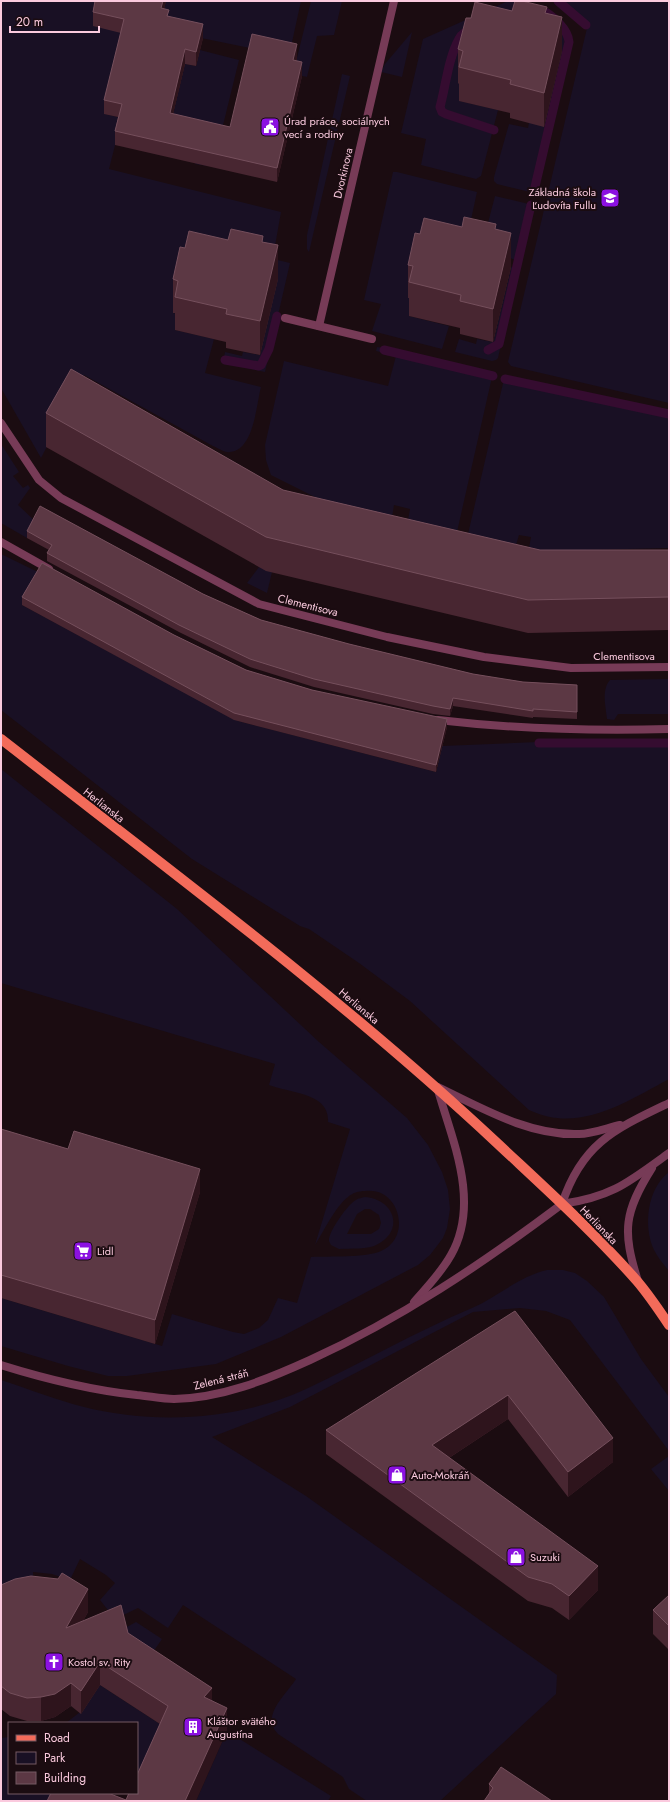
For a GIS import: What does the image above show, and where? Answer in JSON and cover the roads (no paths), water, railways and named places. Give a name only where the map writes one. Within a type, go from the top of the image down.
[{"type":"main road","name":"Herlianska","points":[[1,739],[300,972],[436,1086],[562,1204],[638,1282],[669,1325]]},
{"type":"street","name":"Dvorkinova","points":[[319,326],[394,1]]},
{"type":"street","points":[[285,318],[372,339]]},
{"type":"street","name":"Clementisova","points":[[1,423],[39,480],[60,498],[259,604],[387,636],[484,657],[571,668],[669,667]]},
{"type":"street","points":[[1,542],[54,571]]},
{"type":"street","points":[[432,719],[483,726],[590,731],[669,729]]},
{"type":"street","points":[[436,1086],[503,1117],[540,1131],[580,1134],[623,1124],[669,1103]]},
{"type":"street","points":[[408,1309],[440,1273],[452,1254],[464,1220],[462,1181],[436,1086]]},
{"type":"street","points":[[623,1124],[601,1142],[582,1161],[572,1176],[562,1204],[604,1195],[625,1184],[669,1153]]},
{"type":"street","points":[[638,1282],[630,1255],[627,1234],[628,1219],[634,1199],[654,1164]]},
{"type":"street","name":"Zelená stráň","points":[[1,1365],[42,1378],[104,1391],[172,1399],[213,1395],[241,1387],[293,1368],[354,1339],[408,1309],[469,1271],[562,1204]]},
{"type":"waterway","points":[[558,1],[586,25]]},
{"type":"waterway","points":[[534,191],[569,42],[566,32],[555,19],[542,10],[538,14]]},
{"type":"waterway","points":[[471,30],[460,37],[455,47],[440,107],[442,112],[446,114],[494,130]]},
{"type":"waterway","points":[[488,350],[499,344],[531,205]]},
{"type":"waterway","points":[[225,360],[259,366],[261,365],[269,349],[277,316]]},
{"type":"waterway","points":[[384,350],[493,376]]},
{"type":"waterway","points":[[505,379],[669,414]]},
{"type":"waterway","points":[[539,743],[669,743]]},
{"type":"place","name":"Úrad práce, sociálnych vecí a rodiny","points":[[270,127]]},
{"type":"place","name":"Základná škola Ľudovíta Fullu","points":[[610,198]]},
{"type":"place","name":"Lidl","points":[[83,1251]]},
{"type":"place","name":"Auto-Mokráň","points":[[397,1475]]},
{"type":"place","name":"Suzuki","points":[[516,1557]]},
{"type":"place","name":"Kostol sv. Rity","points":[[54,1662]]},
{"type":"place","name":"Kláštor svätého Augustína","points":[[193,1727]]}]
